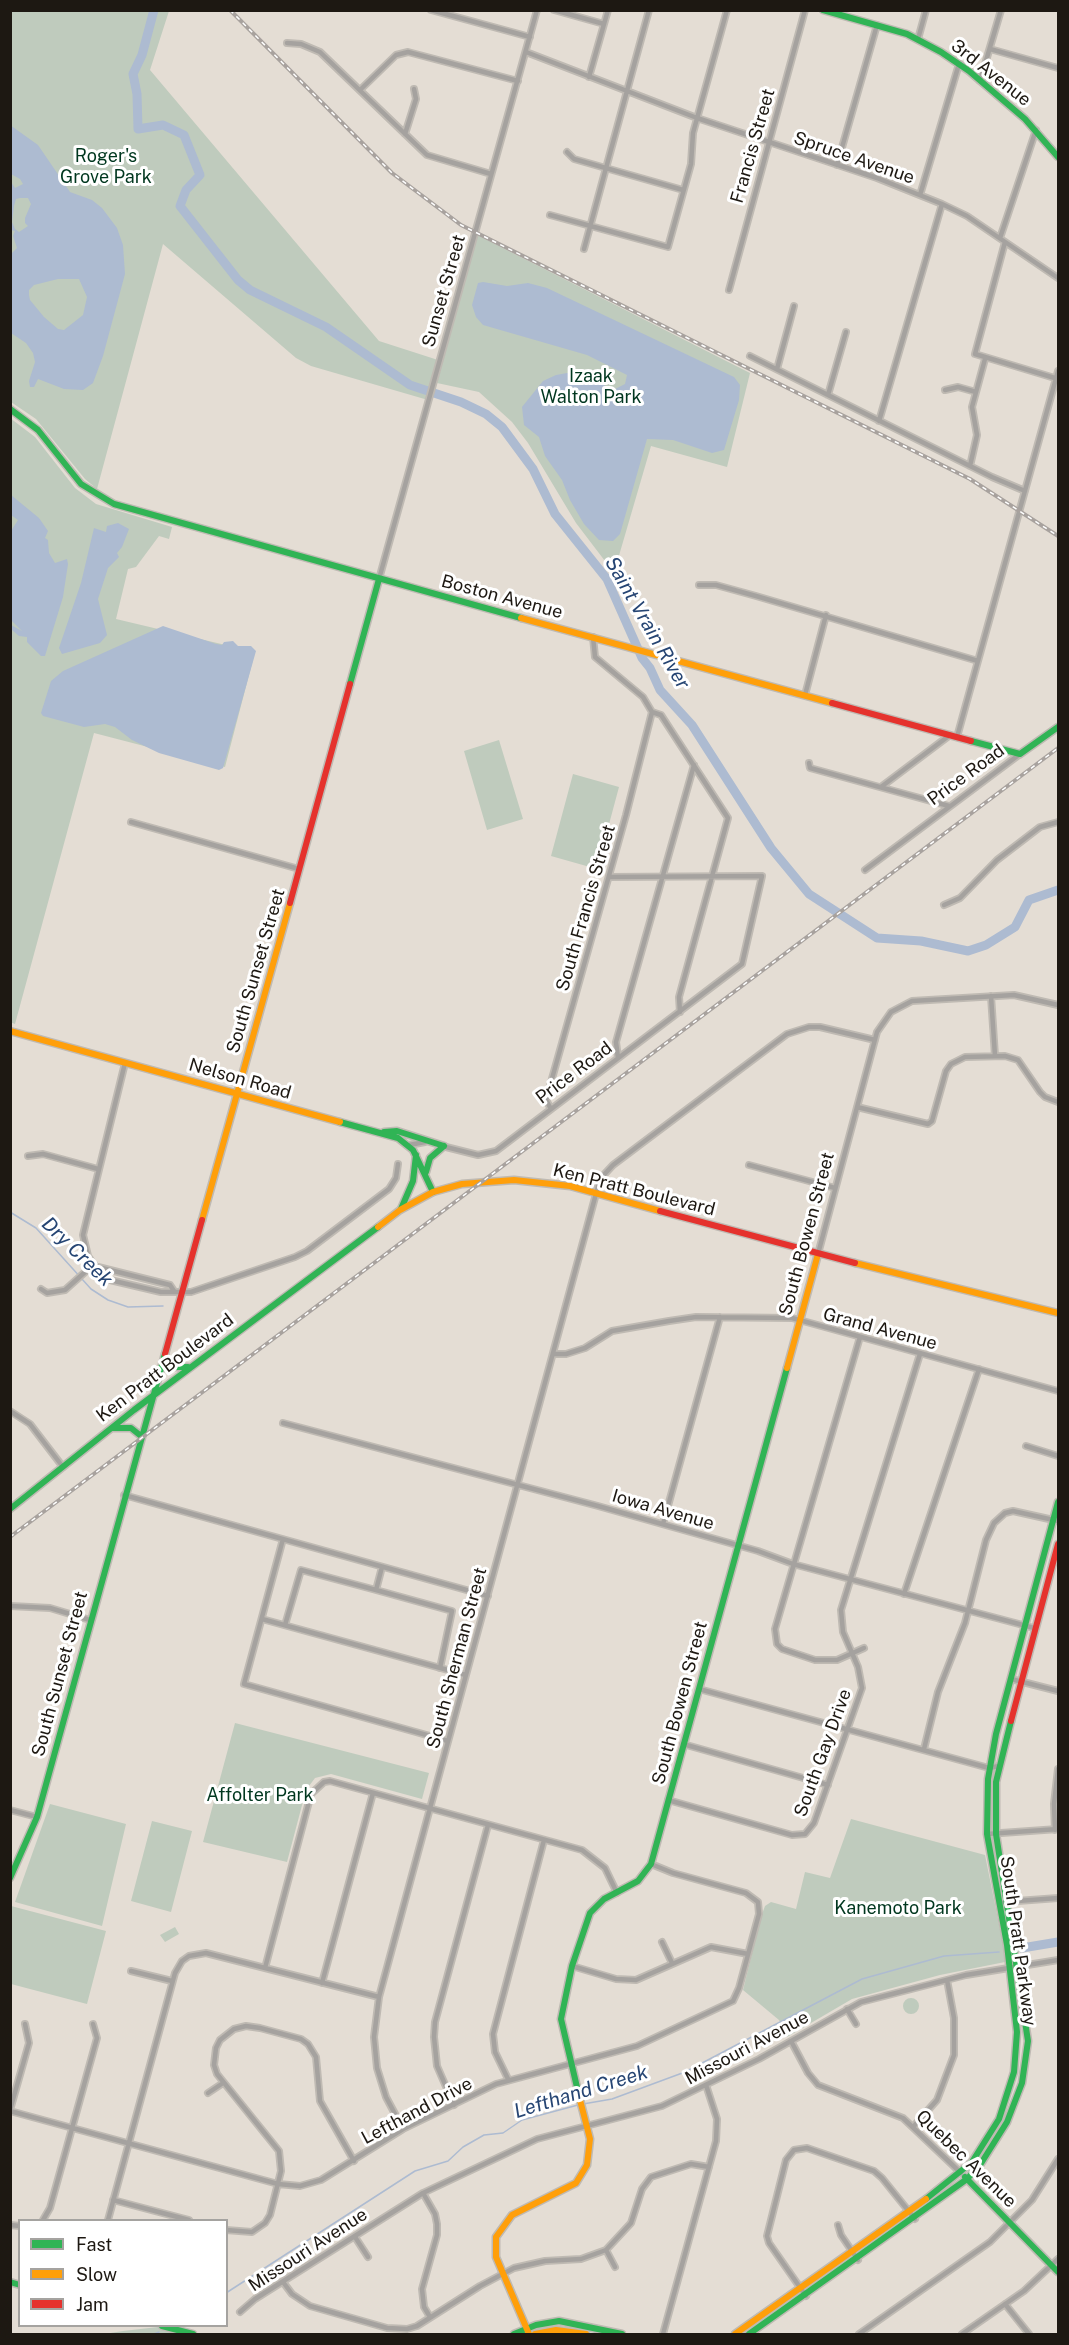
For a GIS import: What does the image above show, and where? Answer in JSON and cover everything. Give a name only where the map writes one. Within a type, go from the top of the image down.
[{"type":"main road","name":"3rd Avenue","points":[[823,10],[844,13],[918,39],[959,64],[1036,130],[1059,157]]},
{"type":"main road","name":"Boston Avenue","points":[[10,409],[29,421],[81,484],[102,499],[379,579],[1020,754]]},
{"type":"main road","name":"South Sunset Street","points":[[10,1878],[37,1817],[124,1495],[379,579]]},
{"type":"main road","name":"Price Road","points":[[1020,754],[1059,727]]},
{"type":"main road","name":"Nelson Road","points":[[10,1031],[377,1132],[398,1138],[409,1145]]},
{"type":"main road","points":[[377,1132],[397,1131],[444,1146]]},
{"type":"main road","points":[[409,1145],[433,1192]]},
{"type":"main road","points":[[426,1176],[430,1158],[444,1146]]},
{"type":"main road","points":[[400,1210],[413,1181],[416,1155]]},
{"type":"main road","name":"Ken Pratt Boulevard","points":[[10,1509],[153,1395],[400,1210],[433,1192],[462,1184],[514,1180],[550,1183],[596,1192],[818,1254],[1059,1313]]},
{"type":"main road","name":"South Bowen Street","points":[[528,2331],[502,2274],[495,2247],[500,2229],[512,2216],[579,2180],[587,2165],[590,2151],[586,2126],[561,2019],[572,1966],[590,1913],[604,1899],[638,1881],[651,1864],[818,1254]]},
{"type":"main road","points":[[164,1357],[167,1364],[176,1369],[192,1366]]},
{"type":"main road","points":[[111,1428],[131,1428],[141,1436]]},
{"type":"main road","name":"South Sunset Street","points":[[130,1474],[138,1448]]},
{"type":"main road","name":"South Pratt Parkway","points":[[735,2334],[909,2214],[961,2172],[989,2138],[1011,2087],[1017,2032],[1000,1902],[987,1834],[989,1768],[1059,1502]]},
{"type":"main road","name":"South Pratt Parkway","points":[[753,2333],[915,2219],[967,2179],[980,2165],[1007,2122],[1022,2082],[1028,2042],[996,1834],[996,1782],[1034,1628],[1059,1544]]},
{"type":"main road","name":"Quebec Avenue","points":[[961,2172],[1059,2272]]},
{"type":"main road","points":[[514,2334],[559,2321],[600,2332],[622,2334]]},
{"type":"main road","points":[[169,2327],[194,2334]]},
{"type":"main road","points":[[534,2334],[556,2330],[586,2334]]},
{"type":"street","points":[[431,10],[530,37]]},
{"type":"street","name":"Sunset Street","points":[[379,579],[537,10]]},
{"type":"street","points":[[554,10],[603,24]]},
{"type":"street","points":[[589,77],[608,10]]},
{"type":"street","points":[[584,249],[649,10]]},
{"type":"street","points":[[550,215],[668,247],[683,190],[697,118],[727,10]]},
{"type":"street","name":"Francis Street","points":[[729,290],[805,10]]},
{"type":"street","points":[[918,39],[926,10]]},
{"type":"street","points":[[980,81],[1001,10]]},
{"type":"street","points":[[837,165],[877,26]]},
{"type":"street","points":[[287,43],[313,48],[338,68],[431,157],[491,174]]},
{"type":"street","points":[[990,49],[1059,68]]},
{"type":"street","points":[[360,90],[396,55],[408,52],[518,81]]},
{"type":"street","name":"Spruce Avenue","points":[[526,52],[626,92],[768,144],[837,165],[921,195],[967,216],[1059,278]]},
{"type":"street","points":[[338,68],[344,62]]},
{"type":"street","points":[[921,195],[959,64]]},
{"type":"street","points":[[405,134],[416,99],[414,89]]},
{"type":"street","points":[[1036,130],[1003,240],[974,350],[977,357],[1058,379]]},
{"type":"street","points":[[567,152],[574,159],[683,190]]},
{"type":"street","points":[[879,421],[942,204]]},
{"type":"street","points":[[777,369],[794,306]]},
{"type":"street","points":[[828,395],[846,332]]},
{"type":"street","points":[[750,356],[1025,491]]},
{"type":"street","points":[[970,466],[977,443],[972,415],[985,359]]},
{"type":"street","points":[[881,787],[954,736],[978,661],[1059,371]]},
{"type":"street","points":[[945,390],[958,387],[976,392]]},
{"type":"street","points":[[699,585],[716,585],[826,615],[978,661]]},
{"type":"street","points":[[805,695],[826,615]]},
{"type":"street","points":[[593,638],[595,657],[643,697],[652,712],[661,716],[728,818],[679,997],[680,1012]]},
{"type":"street","name":"South Francis Street","points":[[551,1109],[546,1100],[609,877],[652,712]]},
{"type":"street","name":"Price Road","points":[[864,870],[1020,754]]},
{"type":"street","points":[[809,763],[810,768],[949,806]]},
{"type":"street","points":[[618,1058],[616,1042],[694,765]]},
{"type":"street","points":[[130,822],[300,869]]},
{"type":"street","points":[[944,904],[960,898],[997,860],[1040,827],[1059,822]]},
{"type":"street","name":"Price Road","points":[[409,1145],[422,1142],[478,1155],[492,1153],[742,964],[762,876],[712,877]]},
{"type":"street","points":[[609,877],[712,877]]},
{"type":"street","points":[[995,1056],[991,996],[1024,996],[1059,1005]]},
{"type":"street","name":"South Bowen Street","points":[[818,1254],[875,1040],[884,1019],[894,1009],[912,1002],[991,996]]},
{"type":"street","name":"South Sherman Street","points":[[403,2129],[386,2097],[377,2068],[374,2037],[379,1997],[596,1192],[604,1173],[787,1034],[803,1028],[820,1027],[875,1040]]},
{"type":"street","points":[[857,1107],[928,1124],[932,1121],[943,1079],[951,1064],[965,1058],[995,1056],[1018,1060],[1040,1092],[1059,1102]]},
{"type":"street","points":[[125,1063],[82,1234],[88,1256],[99,1272],[110,1280],[161,1292],[182,1292],[211,1286],[307,1251],[389,1189],[396,1178],[398,1164]]},
{"type":"street","points":[[28,1156],[43,1154],[98,1169]]},
{"type":"street","points":[[749,1165],[835,1188]]},
{"type":"street","points":[[41,1289],[47,1293],[65,1290],[96,1266],[103,1266],[123,1274],[170,1285],[174,1291]]},
{"type":"street","name":"Grand Avenue","points":[[554,1354],[566,1354],[585,1348],[612,1331],[696,1317],[800,1321],[1059,1391]]},
{"type":"street","points":[[663,1524],[720,1317]]},
{"type":"street","points":[[860,1337],[775,1629],[777,1644],[787,1652],[815,1660],[837,1660],[864,1648]]},
{"type":"street","name":"South Gay Drive","points":[[668,1800],[797,1835],[805,1834],[814,1823],[862,1688],[853,1653],[841,1621],[849,1580],[920,1354]]},
{"type":"street","points":[[904,1594],[979,1370]]},
{"type":"street","points":[[10,1411],[30,1424],[63,1467]]},
{"type":"street","name":"Iowa Avenue","points":[[283,1423],[518,1484],[738,1545],[849,1580],[1034,1628]]},
{"type":"street","points":[[1026,1446],[1059,1456]]},
{"type":"street","points":[[124,1495],[488,1596]]},
{"type":"street","points":[[924,1749],[938,1692],[968,1611],[986,1540],[999,1518],[1005,1513],[1019,1511],[1056,1520]]},
{"type":"street","points":[[283,1539],[244,1684],[448,1741]]},
{"type":"street","points":[[376,1590],[382,1567]]},
{"type":"street","points":[[285,1625],[301,1570],[452,1611],[453,1617],[440,1668]]},
{"type":"street","points":[[10,1606],[50,1608],[90,1620]]},
{"type":"street","points":[[262,1619],[466,1675]]},
{"type":"street","points":[[1011,1679],[1059,1691]]},
{"type":"street","points":[[699,1689],[989,1768],[999,1766]]},
{"type":"street","points":[[683,1744],[828,1785]]},
{"type":"street","points":[[987,1834],[1057,1829],[1054,1804],[1059,1769]]},
{"type":"street","points":[[265,1968],[311,1794],[318,1785],[324,1782],[373,1793],[590,1854],[605,1868],[617,1894]]},
{"type":"street","points":[[322,1983],[373,1793]]},
{"type":"street","points":[[10,1810],[37,1817]]},
{"type":"street","points":[[454,2105],[437,2066],[434,2052],[435,2022],[488,1825]]},
{"type":"street","points":[[508,2079],[495,2052],[493,2034],[544,1840]]},
{"type":"street","name":"Lefthand Drive","points":[[10,2111],[278,2184],[309,2184],[354,2161],[403,2129],[508,2079],[637,2046],[733,2001],[737,1994],[759,1914],[758,1902],[746,1893],[673,1873],[651,1864]]},
{"type":"street","points":[[1000,1902],[1059,1898]]},
{"type":"street","points":[[662,1942],[672,1963]]},
{"type":"street","points":[[572,1966],[636,1980],[711,1947],[748,1954]]},
{"type":"street","points":[[108,2219],[172,1981],[176,1969],[189,1956],[206,1953],[379,1997]]},
{"type":"street","name":"Missouri Avenue","points":[[240,2312],[255,2299],[423,2193],[537,2139],[646,2112],[706,2085],[792,2041],[847,2009],[878,1997],[947,1980],[1059,1960]]},
{"type":"street","points":[[132,1971],[172,1981]]},
{"type":"street","points":[[914,2126],[937,2100],[954,2055],[954,2018],[947,1980]]},
{"type":"street","points":[[847,2009],[855,2024]]},
{"type":"street","points":[[10,2111],[29,2043],[26,2024]]},
{"type":"street","points":[[44,2219],[50,2208],[96,2038],[93,2024]]},
{"type":"street","points":[[228,2230],[244,2234],[259,2229],[270,2215],[282,2158],[279,2151],[217,2074],[214,2057],[220,2040],[234,2029],[246,2026],[260,2028],[301,2039],[313,2050],[316,2057],[320,2101],[325,2114],[354,2161]]},
{"type":"street","name":"Quebec Avenue","points":[[792,2041],[808,2073],[818,2085],[892,2114],[914,2126],[961,2172]]},
{"type":"street","points":[[208,2093],[223,2083]]},
{"type":"street","points":[[663,2334],[718,2130],[717,2119],[706,2085]]},
{"type":"street","points":[[806,2296],[767,2236],[786,2160],[794,2150],[807,2148],[874,2171],[915,2219]]},
{"type":"street","points":[[859,2334],[990,2242],[1032,2200],[1059,2159]]},
{"type":"street","points":[[284,2282],[292,2294],[310,2306],[387,2328],[407,2329],[502,2274],[529,2264],[581,2259],[606,2250],[631,2223],[642,2189],[651,2177],[691,2164],[709,2168]]},
{"type":"street","points":[[423,2193],[435,2214],[437,2224],[437,2235],[422,2289],[424,2307],[430,2317]]},
{"type":"street","points":[[113,2200],[168,2218]]},
{"type":"street","points":[[838,2225],[841,2235],[858,2260]]},
{"type":"street","points":[[355,2237],[368,2257]]},
{"type":"street","points":[[606,2250],[615,2267]]},
{"type":"street","points":[[962,2334],[1005,2304],[1059,2259]]},
{"type":"street","points":[[1005,2304],[1029,2334]]},
{"type":"street","points":[[748,2325],[753,2333]]},
{"type":"green space","name":"Roger's Grove Park","points":[[11,11],[169,11],[150,70],[379,341],[438,360],[428,400],[311,366],[296,358],[163,244],[97,489],[85,479],[36,419],[11,402]]},
{"type":"green space","name":"Izaak Walton Park","points":[[477,235],[750,373],[727,467],[651,446],[618,559],[608,565],[576,523],[528,443],[512,422],[479,392],[437,383]]},
{"type":"green space","points":[[10,418],[35,437],[75,488],[96,504],[172,527],[169,539],[159,536],[136,567],[128,569],[116,619],[255,652],[225,767],[94,733],[15,1024],[10,1022]]},
{"type":"green space","points":[[499,740],[523,819],[487,830],[464,751]]},
{"type":"green space","points":[[573,774],[619,787],[597,869],[551,856]]},
{"type":"green space","name":"Affolter Park","points":[[235,1723],[429,1773],[422,1799],[331,1774],[315,1778],[306,1790],[287,1862],[203,1842]]},
{"type":"green space","points":[[50,1804],[126,1824],[102,1926],[15,1902]]},
{"type":"green space","name":"Kanemoto Park","points":[[851,1819],[985,1855],[1005,1962],[940,1975],[852,1999],[787,2037],[779,2020],[743,1990],[761,1917],[765,1906],[771,1902],[796,1909],[805,1872],[830,1878]]},
{"type":"green space","points":[[152,1821],[192,1831],[171,1912],[131,1901]]},
{"type":"green space","points":[[11,1906],[106,1931],[87,2004],[11,1984]]},
{"type":"green space","points":[[175,1927],[179,1934],[165,1942],[160,1935]]},
{"type":"green space","points":[[911,1998],[919,2006],[911,2014],[903,2006]]},
{"type":"green space","points":[[158,2327],[185,2334],[104,2334],[123,2331]]},
{"type":"water","points":[[10,125],[38,145],[70,192],[92,200],[102,208],[117,228],[123,245],[125,274],[103,356],[93,383],[83,390],[64,389],[38,379],[34,387],[30,387],[29,381],[35,362],[33,353],[26,343],[11,333],[11,254],[17,248],[13,236],[15,231],[11,230],[11,182],[15,188],[23,184],[20,179],[11,174]],"holes":[[[28,198],[31,204],[25,218],[28,226],[19,232],[12,222],[16,199]],[[58,279],[79,279],[87,297],[83,315],[64,330],[58,329],[44,317],[30,300],[29,295],[29,290],[34,285]]]},
{"type":"water","name":"Izaak Walton Park","points":[[478,283],[507,286],[528,283],[547,288],[734,377],[740,385],[739,400],[724,450],[712,453],[673,440],[647,439],[620,534],[613,541],[599,540],[584,524],[570,500],[562,480],[545,456],[539,437],[524,425],[522,407],[543,381],[556,375],[567,373],[585,375],[613,390],[625,384],[627,375],[587,355],[483,325],[476,317],[472,305]]},
{"type":"water","points":[[11,495],[39,518],[48,531],[45,538],[48,540],[49,553],[55,563],[67,559],[63,597],[45,656],[41,656],[27,642],[27,637],[19,636],[11,629],[11,625],[22,631],[11,620],[11,531],[18,520],[11,515]]},
{"type":"water","points":[[118,523],[129,529],[117,553],[119,557],[108,568],[98,599],[107,635],[100,643],[62,654],[59,648],[81,583],[94,528],[106,532],[107,526]]},
{"type":"water","points":[[163,626],[216,644],[222,645],[224,642],[233,641],[238,646],[251,646],[256,651],[223,768],[219,770],[159,753],[132,740],[115,727],[105,724],[84,727],[43,716],[41,713],[51,681],[63,671]]},
{"type":"waterway","name":"Saint Vrain River","points":[[154,10],[142,55],[133,74],[137,94],[138,129],[163,125],[184,135],[200,175],[186,190],[180,206],[238,280],[250,290],[326,327],[410,385],[461,402],[486,414],[502,427],[533,469],[555,514],[607,579],[642,658],[650,668],[660,690],[692,725],[771,848],[809,894],[877,938],[921,941],[968,951],[986,945],[1015,927],[1029,900],[1058,890]]},
{"type":"waterway","name":"Dry Creek","points":[[10,1212],[36,1228],[91,1289],[108,1300],[128,1307],[163,1306]]},
{"type":"waterway","points":[[1022,1948],[1058,1942]]},
{"type":"waterway","name":"Lefthand Creek","points":[[583,2104],[612,2099],[685,2072],[862,1979],[944,1956],[999,1952]]},
{"type":"waterway","name":"Lefthand Creek","points":[[228,2292],[415,2171],[448,2161],[463,2147],[484,2135],[503,2133],[522,2120],[578,2105]]},
{"type":"waterway","name":"Lefthand Creek","points":[[154,2334],[159,2332]]},
{"type":"railway","points":[[230,10],[392,173],[461,225],[970,479],[1058,536]]},
{"type":"railway","points":[[10,1537],[1058,748]]},
{"type":"traffic: fast","points":[[823,10],[907,34],[941,52],[969,71],[1025,119],[1058,157]]},
{"type":"traffic: fast","points":[[10,409],[38,430],[81,484],[114,504],[521,618]]},
{"type":"traffic: fast","points":[[350,684],[379,579]]},
{"type":"traffic: fast","points":[[971,741],[1020,754],[1058,727]]},
{"type":"traffic: fast","points":[[340,1122],[398,1138],[413,1150],[433,1192]]},
{"type":"traffic: fast","points":[[384,1132],[397,1131],[444,1146]]},
{"type":"traffic: fast","points":[[426,1172],[430,1158],[444,1146]]},
{"type":"traffic: fast","points":[[401,1209],[413,1181],[416,1155]]},
{"type":"traffic: fast","points":[[10,1509],[134,1410],[378,1227]]},
{"type":"traffic: fast","points":[[10,1878],[37,1817],[165,1354]]},
{"type":"traffic: fast","points":[[164,1357],[170,1367],[188,1367]]},
{"type":"traffic: fast","points":[[580,2100],[561,2019],[572,1966],[590,1913],[604,1899],[638,1881],[651,1864],[787,1368]]},
{"type":"traffic: fast","points":[[112,1428],[131,1428],[141,1436]]},
{"type":"traffic: fast","points":[[926,2199],[972,2162],[999,2119],[1014,2072],[1017,2032],[1007,1945],[987,1834],[988,1779],[996,1734],[1058,1502]]},
{"type":"traffic: fast","points":[[749,2334],[967,2179],[980,2165],[1007,2122],[1022,2083],[1028,2041],[996,1834],[996,1782],[1011,1721]]},
{"type":"traffic: fast","points":[[965,2177],[1058,2272]]},
{"type":"traffic: fast","points":[[10,2282],[18,2284]]},
{"type":"traffic: fast","points":[[514,2334],[536,2325],[559,2321],[622,2334]]},
{"type":"traffic: fast","points":[[166,2327],[193,2334]]},
{"type":"traffic: slow","points":[[521,618],[832,703]]},
{"type":"traffic: slow","points":[[202,1220],[290,903]]},
{"type":"traffic: slow","points":[[10,1031],[340,1122]]},
{"type":"traffic: slow","points":[[378,1227],[400,1210],[433,1192],[462,1184],[514,1180],[570,1186],[660,1211]]},
{"type":"traffic: slow","points":[[787,1368],[818,1254]]},
{"type":"traffic: slow","points":[[855,1263],[1058,1313]]},
{"type":"traffic: slow","points":[[529,2334],[496,2257],[496,2237],[512,2215],[576,2183],[587,2165],[590,2139],[580,2100]]},
{"type":"traffic: slow","points":[[735,2334],[926,2199]]},
{"type":"traffic: slow","points":[[535,2334],[556,2330],[586,2334]]},
{"type":"traffic: jam","points":[[290,903],[350,684]]},
{"type":"traffic: jam","points":[[832,703],[971,741]]},
{"type":"traffic: jam","points":[[660,1211],[855,1263]]},
{"type":"traffic: jam","points":[[165,1354],[202,1220]]},
{"type":"traffic: jam","points":[[1011,1721],[1058,1544]]}]
